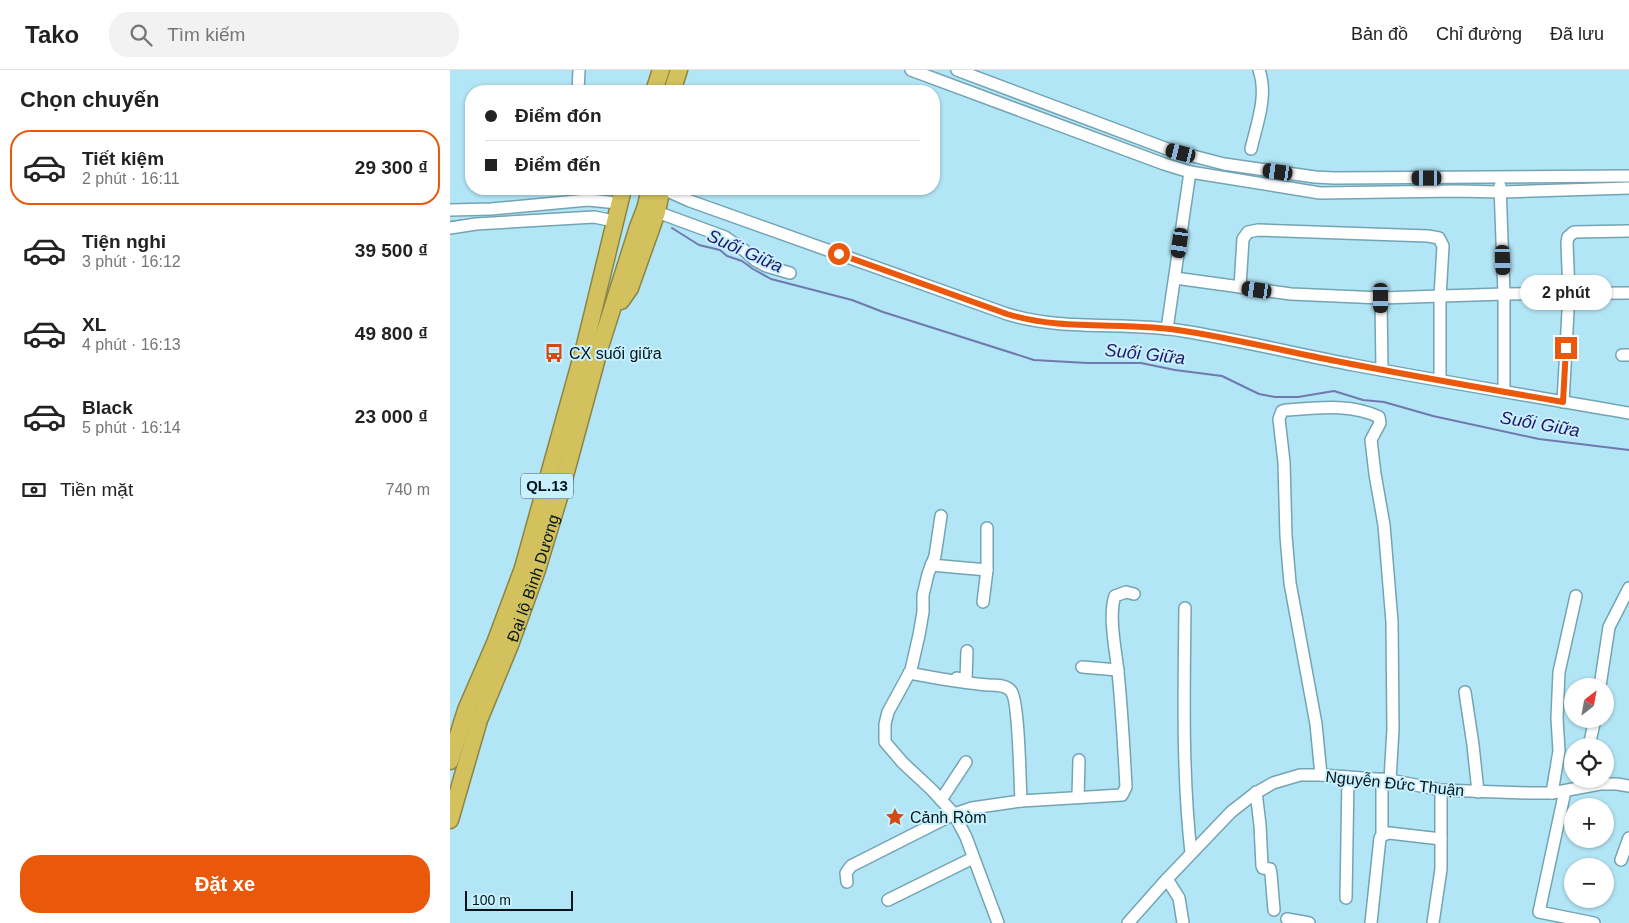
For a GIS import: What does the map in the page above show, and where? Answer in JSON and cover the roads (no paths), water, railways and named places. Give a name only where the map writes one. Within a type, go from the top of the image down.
[{"type":"highway","points":[[656,85],[661,70]]},
{"type":"highway","points":[[674,85],[679,70]]},
{"type":"highway","name":"Đại lộ Bình Dương","points":[[450,820],[478,720],[510,645],[537,570],[612,309],[648,195]]},
{"type":"highway","points":[[612,309],[623,299],[630,288],[657,212],[660,198],[659,195]]},
{"type":"highway","name":"Đại lộ Bình Dương","points":[[450,761],[466,710],[523,568],[585,345],[599,285],[610,220],[617,196]]},
{"type":"street","points":[[578,85],[579,70]]},
{"type":"street","points":[[910,70],[1127,151],[1190,172],[1320,193],[1500,192],[1629,188]]},
{"type":"street","points":[[957,70],[1170,150],[1224,164],[1334,178],[1629,176]]},
{"type":"street","points":[[1251,149],[1263,99],[1260,70]]},
{"type":"street","points":[[1167,329],[1190,172]]},
{"type":"street","points":[[1500,177],[1504,294],[1504,391]]},
{"type":"street","points":[[677,195],[1018,317],[1062,325],[1167,329],[1200,334],[1382,370],[1629,413]]},
{"type":"street","points":[[450,210],[588,200],[617,196]]},
{"type":"street","points":[[657,212],[725,237],[755,260],[766,266],[790,273]]},
{"type":"street","points":[[450,228],[476,224],[588,217],[610,220]]},
{"type":"street","points":[[1240,287],[1243,239],[1248,232],[1258,230],[1428,236],[1438,238],[1443,246],[1440,297],[1440,380]]},
{"type":"street","points":[[1563,402],[1568,293],[1566,243],[1568,237],[1574,232],[1629,231]]},
{"type":"street","points":[[1174,278],[1291,294],[1381,298],[1504,294],[1629,293]]},
{"type":"street","points":[[1381,298],[1382,370]]},
{"type":"street","points":[[1321,775],[1316,724],[1290,583],[1286,536],[1284,462],[1279,419],[1282,411],[1326,407],[1370,413],[1380,419],[1377,430],[1371,440],[1384,524],[1392,622],[1393,729],[1371,923]]},
{"type":"street","points":[[941,516],[935,556],[923,594],[920,635],[910,671],[888,712],[885,724],[885,742],[903,763],[954,814],[966,837],[998,923]]},
{"type":"street","points":[[983,602],[987,570],[987,528]]},
{"type":"street","points":[[932,565],[987,570]]},
{"type":"street","points":[[1601,678],[1609,627],[1629,588]]},
{"type":"street","points":[[847,882],[846,873],[851,866],[954,814],[972,808],[1021,801],[1122,795],[1125,792],[1123,730],[1113,602],[1115,596],[1120,594],[1126,592],[1134,594]]},
{"type":"street","points":[[1552,793],[1559,751],[1557,718],[1559,672],[1576,596]]},
{"type":"street","points":[[1185,608],[1184,727],[1186,812],[1191,853]]},
{"type":"street","points":[[910,671],[966,680],[968,651]]},
{"type":"street","points":[[1082,667],[1118,670]]},
{"type":"street","points":[[910,671],[958,682],[1001,686],[1010,690],[1015,699],[1016,708],[1021,801]]},
{"type":"street","points":[[1465,692],[1478,792]]},
{"type":"street","points":[[1078,797],[1079,760]]},
{"type":"street","points":[[940,800],[966,762]]},
{"type":"street","name":"Nguyễn Đức Thuận","points":[[1128,923],[1231,812],[1256,792],[1273,783],[1300,775],[1321,775],[1386,780],[1440,790],[1478,792],[1552,793],[1572,788]]},
{"type":"street","points":[[1346,898],[1348,777]]},
{"type":"street","name":"Nguyễn Đức Thuận","points":[[1614,784],[1629,786]]},
{"type":"street","points":[[1433,923],[1441,868],[1440,790]]},
{"type":"street","points":[[1565,791],[1539,918],[1594,923]]},
{"type":"street","points":[[1256,792],[1262,866],[1263,868],[1270,869],[1274,910]]},
{"type":"street","points":[[1382,836],[1389,834],[1441,839]]},
{"type":"street","points":[[1621,860],[1629,838]]},
{"type":"street","points":[[888,900],[973,858]]},
{"type":"street","points":[[1167,879],[1179,898],[1183,923]]},
{"type":"street","points":[[1287,919],[1309,923]]},
{"type":"waterway","name":"Suối Giữa","points":[[450,222],[464,220]]},
{"type":"waterway","name":"Suối Giữa","points":[[672,228],[699,245],[720,250],[727,256],[742,261],[771,279],[852,300],[883,312],[1034,360],[1087,363],[1141,363],[1175,370],[1222,376],[1259,394],[1275,397],[1298,397],[1334,391],[1363,400],[1384,402],[1433,416],[1539,439],[1629,450]]},
{"type":"place","name":"CX suối giữa","points":[[554,353]]},
{"type":"place","name":"Cảnh Ròm","points":[[895,817]]}]
